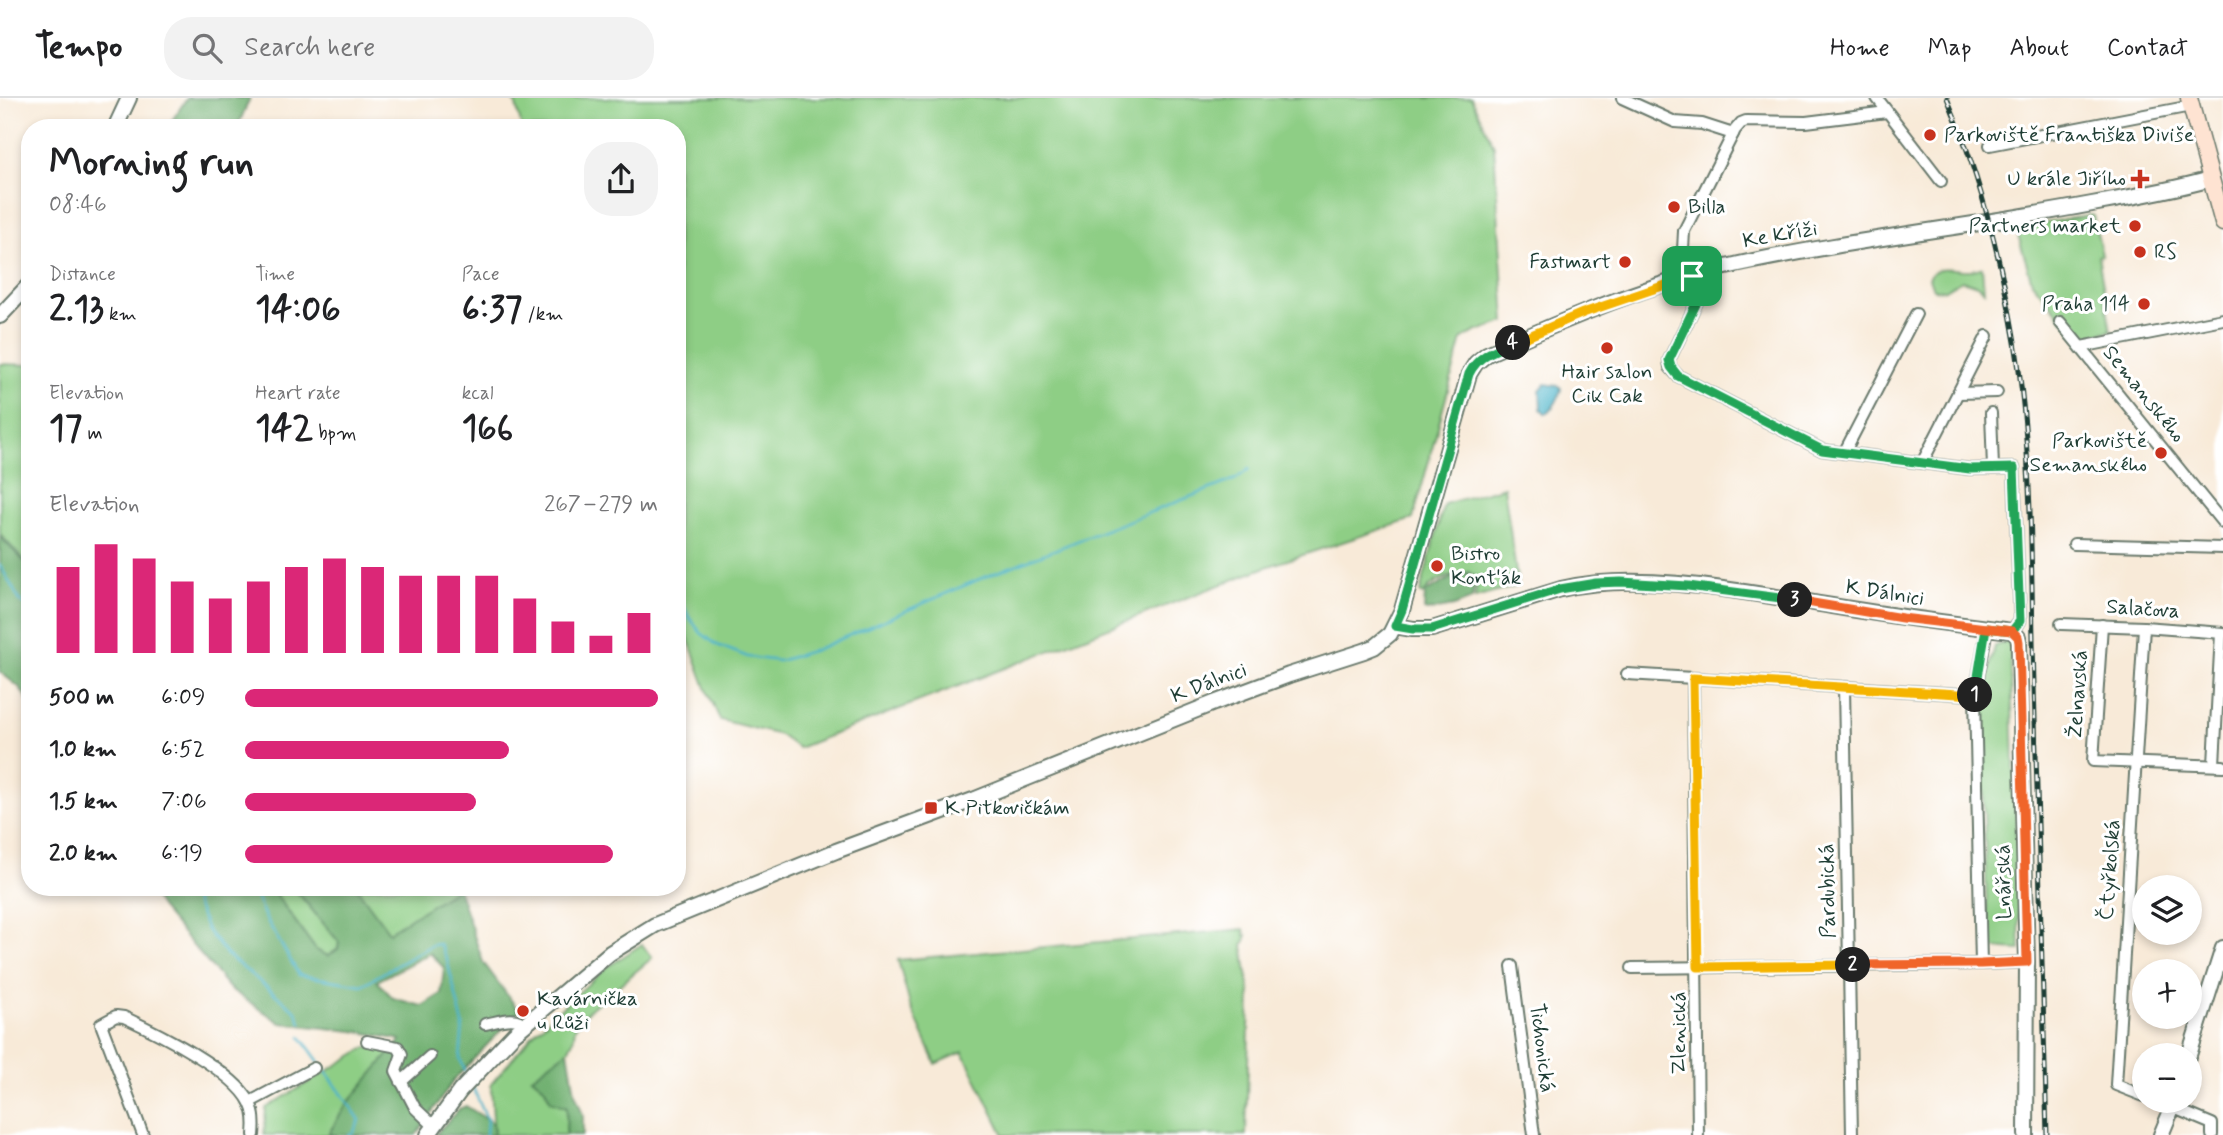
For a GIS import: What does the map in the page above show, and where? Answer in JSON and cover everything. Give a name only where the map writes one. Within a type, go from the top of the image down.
[{"type":"main road","points":[[2190,102],[2223,223]]},
{"type":"street","points":[[119,119],[129,98]]},
{"type":"street","points":[[1622,98],[1675,122],[1702,124],[1733,134]]},
{"type":"street","points":[[1877,98],[1941,181]]},
{"type":"street","points":[[1990,145],[2190,102]]},
{"type":"street","points":[[1887,112],[1806,122],[1741,123],[1684,231],[1683,250],[1697,289],[1697,302],[1669,360],[1678,376],[1822,450],[1970,469],[2014,468],[2020,621],[2012,631]]},
{"type":"street","name":"Ke Kříži","points":[[1395,626],[1402,610],[1466,383],[1476,363],[1487,354],[1583,313],[1692,276],[1775,257],[2019,218],[2211,179]]},
{"type":"street","points":[[0,316],[21,294]]},
{"type":"street","points":[[1844,453],[1916,314]]},
{"type":"street","points":[[2081,347],[2223,319]]},
{"type":"street","name":"Semanského","points":[[2060,322],[2223,523]]},
{"type":"street","points":[[1922,463],[1987,336]]},
{"type":"street","points":[[1958,393],[1997,392]]},
{"type":"street","points":[[1991,413],[1993,468]]},
{"type":"street","points":[[2074,544],[2223,548]]},
{"type":"street","name":"K Dálnici","points":[[431,1130],[484,1063],[525,1025],[610,953],[655,925],[823,856],[973,800],[1214,703],[1364,651],[1383,640],[1395,626],[1432,629],[1560,589],[1621,582],[1743,592],[1902,618],[2012,631]]},
{"type":"street","name":"Salačova","points":[[2062,624],[2222,633]]},
{"type":"street","name":"Želnavská","points":[[2102,625],[2093,761],[2218,765]]},
{"type":"street","name":"Čtyřkolská","points":[[2132,1091],[2116,1085],[2144,627]]},
{"type":"street","name":"Lnářská","points":[[1981,964],[1975,695],[1986,628]]},
{"type":"street","name":"Lnářská","points":[[2012,631],[2019,642],[2027,962],[2026,1135]]},
{"type":"street","points":[[2218,765],[2222,633]]},
{"type":"street","points":[[1627,674],[1975,695]]},
{"type":"street","name":"Zlenická","points":[[1693,678],[1698,1135]]},
{"type":"street","name":"Pardubická","points":[[1844,687],[1852,1135]]},
{"type":"street","points":[[2193,1043],[2223,948]]},
{"type":"street","points":[[1632,968],[2027,962]]},
{"type":"street","name":"Tichonická","points":[[1512,966],[1534,1135]]},
{"type":"street","points":[[143,1135],[101,1024],[116,1016],[124,1017],[191,1051],[235,1084],[250,1102],[254,1135]]},
{"type":"street","points":[[485,1024],[515,1019],[521,1020],[525,1025]]},
{"type":"street","points":[[367,1041],[398,1046],[402,1054],[396,1072],[415,1108],[431,1130]]},
{"type":"street","points":[[401,1082],[430,1056]]},
{"type":"street","points":[[250,1102],[314,1068]]},
{"type":"street","points":[[2161,1135],[2170,1113]]},
{"type":"street","points":[[2191,1113],[2212,1124],[2212,1135]]},
{"type":"green space","points":[[187,98],[250,98],[241,119],[173,119]]},
{"type":"green space","points":[[511,98],[1471,98],[1494,146],[1505,322],[1462,339],[1413,519],[1266,567],[798,748],[780,735],[720,720],[686,633],[686,119],[520,119]]},
{"type":"green space","points":[[2091,215],[2102,255],[2098,256],[2111,331],[2078,338],[2032,282],[2016,228]]},
{"type":"green space","points":[[1982,267],[1984,291],[1977,285],[1962,280],[1945,290],[1933,289],[1929,278],[1939,269],[1975,270]]},
{"type":"green space","points":[[0,364],[21,365],[21,557],[0,534]]},
{"type":"green space","points":[[1504,487],[1518,586],[1475,598],[1478,578],[1469,572],[1444,578],[1423,594],[1420,592],[1444,504]]},
{"type":"green space","points":[[0,537],[21,558],[21,690],[0,672]]},
{"type":"green space","points":[[1468,574],[1475,580],[1472,599],[1454,606],[1424,610],[1425,593],[1451,578]]},
{"type":"green space","points":[[2010,641],[2020,950],[1988,948],[1981,699],[1995,646]]},
{"type":"green space","points":[[153,896],[277,896],[316,950],[328,956],[338,949],[339,942],[301,896],[363,896],[389,932],[445,896],[461,896],[483,962],[519,1011],[454,1080],[416,1135],[333,1135],[329,1133],[347,1104],[401,1040],[361,1032],[281,1023],[230,989]],"holes":[[[430,953],[444,968],[441,994],[422,1006],[393,998],[377,981]]]},
{"type":"green space","points":[[277,896],[301,896],[339,942],[338,949],[328,956],[316,950]]},
{"type":"green space","points":[[363,896],[446,896],[389,932]]},
{"type":"green space","points":[[1244,929],[1247,935],[1243,946],[1250,993],[1246,1135],[1004,1135],[963,1052],[936,1064],[910,1005],[898,960]]},
{"type":"green space","points":[[642,944],[652,958],[588,1011],[575,1028],[568,1050],[532,1077],[544,1087],[551,1101],[567,1107],[566,1135],[494,1135],[491,1084],[535,1032],[606,968]]},
{"type":"green space","points":[[367,1047],[391,1053],[347,1104],[329,1133],[333,1135],[264,1135],[266,1108]]},
{"type":"green space","points":[[568,1050],[575,1093],[583,1115],[583,1135],[566,1135],[567,1107],[551,1101],[544,1087],[532,1077]]},
{"type":"green space","points":[[466,1106],[493,1123],[494,1135],[435,1135],[459,1109]]},
{"type":"water","points":[[1545,384],[1561,388],[1556,402],[1546,414],[1541,409],[1540,390]]},
{"type":"waterway","points":[[686,611],[701,633],[717,645],[748,657],[779,661],[815,650],[982,578],[1236,479],[1249,469]]},
{"type":"waterway","points":[[0,565],[21,602]]},
{"type":"waterway","points":[[193,896],[207,930],[227,955],[296,1011],[301,1023]]},
{"type":"waterway","points":[[256,896],[299,975],[362,985],[432,945],[440,944],[447,960],[463,1024],[460,1059],[468,1077]]},
{"type":"waterway","points":[[301,1037],[319,1062]]},
{"type":"waterway","points":[[325,1070],[360,1120],[349,1135]]},
{"type":"waterway","points":[[472,1086],[487,1119],[486,1135]]},
{"type":"railway","points":[[1947,98],[1970,157],[1996,249],[2021,385],[2030,514],[2047,1135]]},
{"type":"place","name":"Parkoviště Františka Diviše","points":[[1930,135]]},
{"type":"place","name":"U krále Jiřího","points":[[2140,179]]},
{"type":"place","name":"Billa","points":[[1674,207]]},
{"type":"place","name":"Partners market","points":[[2135,226]]},
{"type":"place","name":"RS","points":[[2140,252]]},
{"type":"place","name":"Fastmart","points":[[1625,262]]},
{"type":"place","name":"Praha 114","points":[[2144,304]]},
{"type":"place","name":"Hair salon Cik Cak","points":[[1607,348]]},
{"type":"place","name":"Parkoviště Semanského","points":[[2161,453]]},
{"type":"place","name":"Bistro Kont'ák","points":[[1437,566]]},
{"type":"place","name":"K Pitkovičkám","points":[[931,808]]},
{"type":"place","name":"Kavárnička u Růži","points":[[523,1011]]},
{"type":"route","points":[[1692,276],[1583,313],[1487,354],[1476,363],[1466,383],[1402,610],[1395,626],[1432,629],[1560,589],[1621,582],[1743,592],[1902,618],[2012,631],[2019,642],[2027,962],[1698,967],[1693,678],[1975,695],[1986,628],[2012,631],[2020,621],[2014,468],[1970,469],[1822,450],[1678,376],[1669,360],[1697,302],[1698,294],[1692,276]]}]
